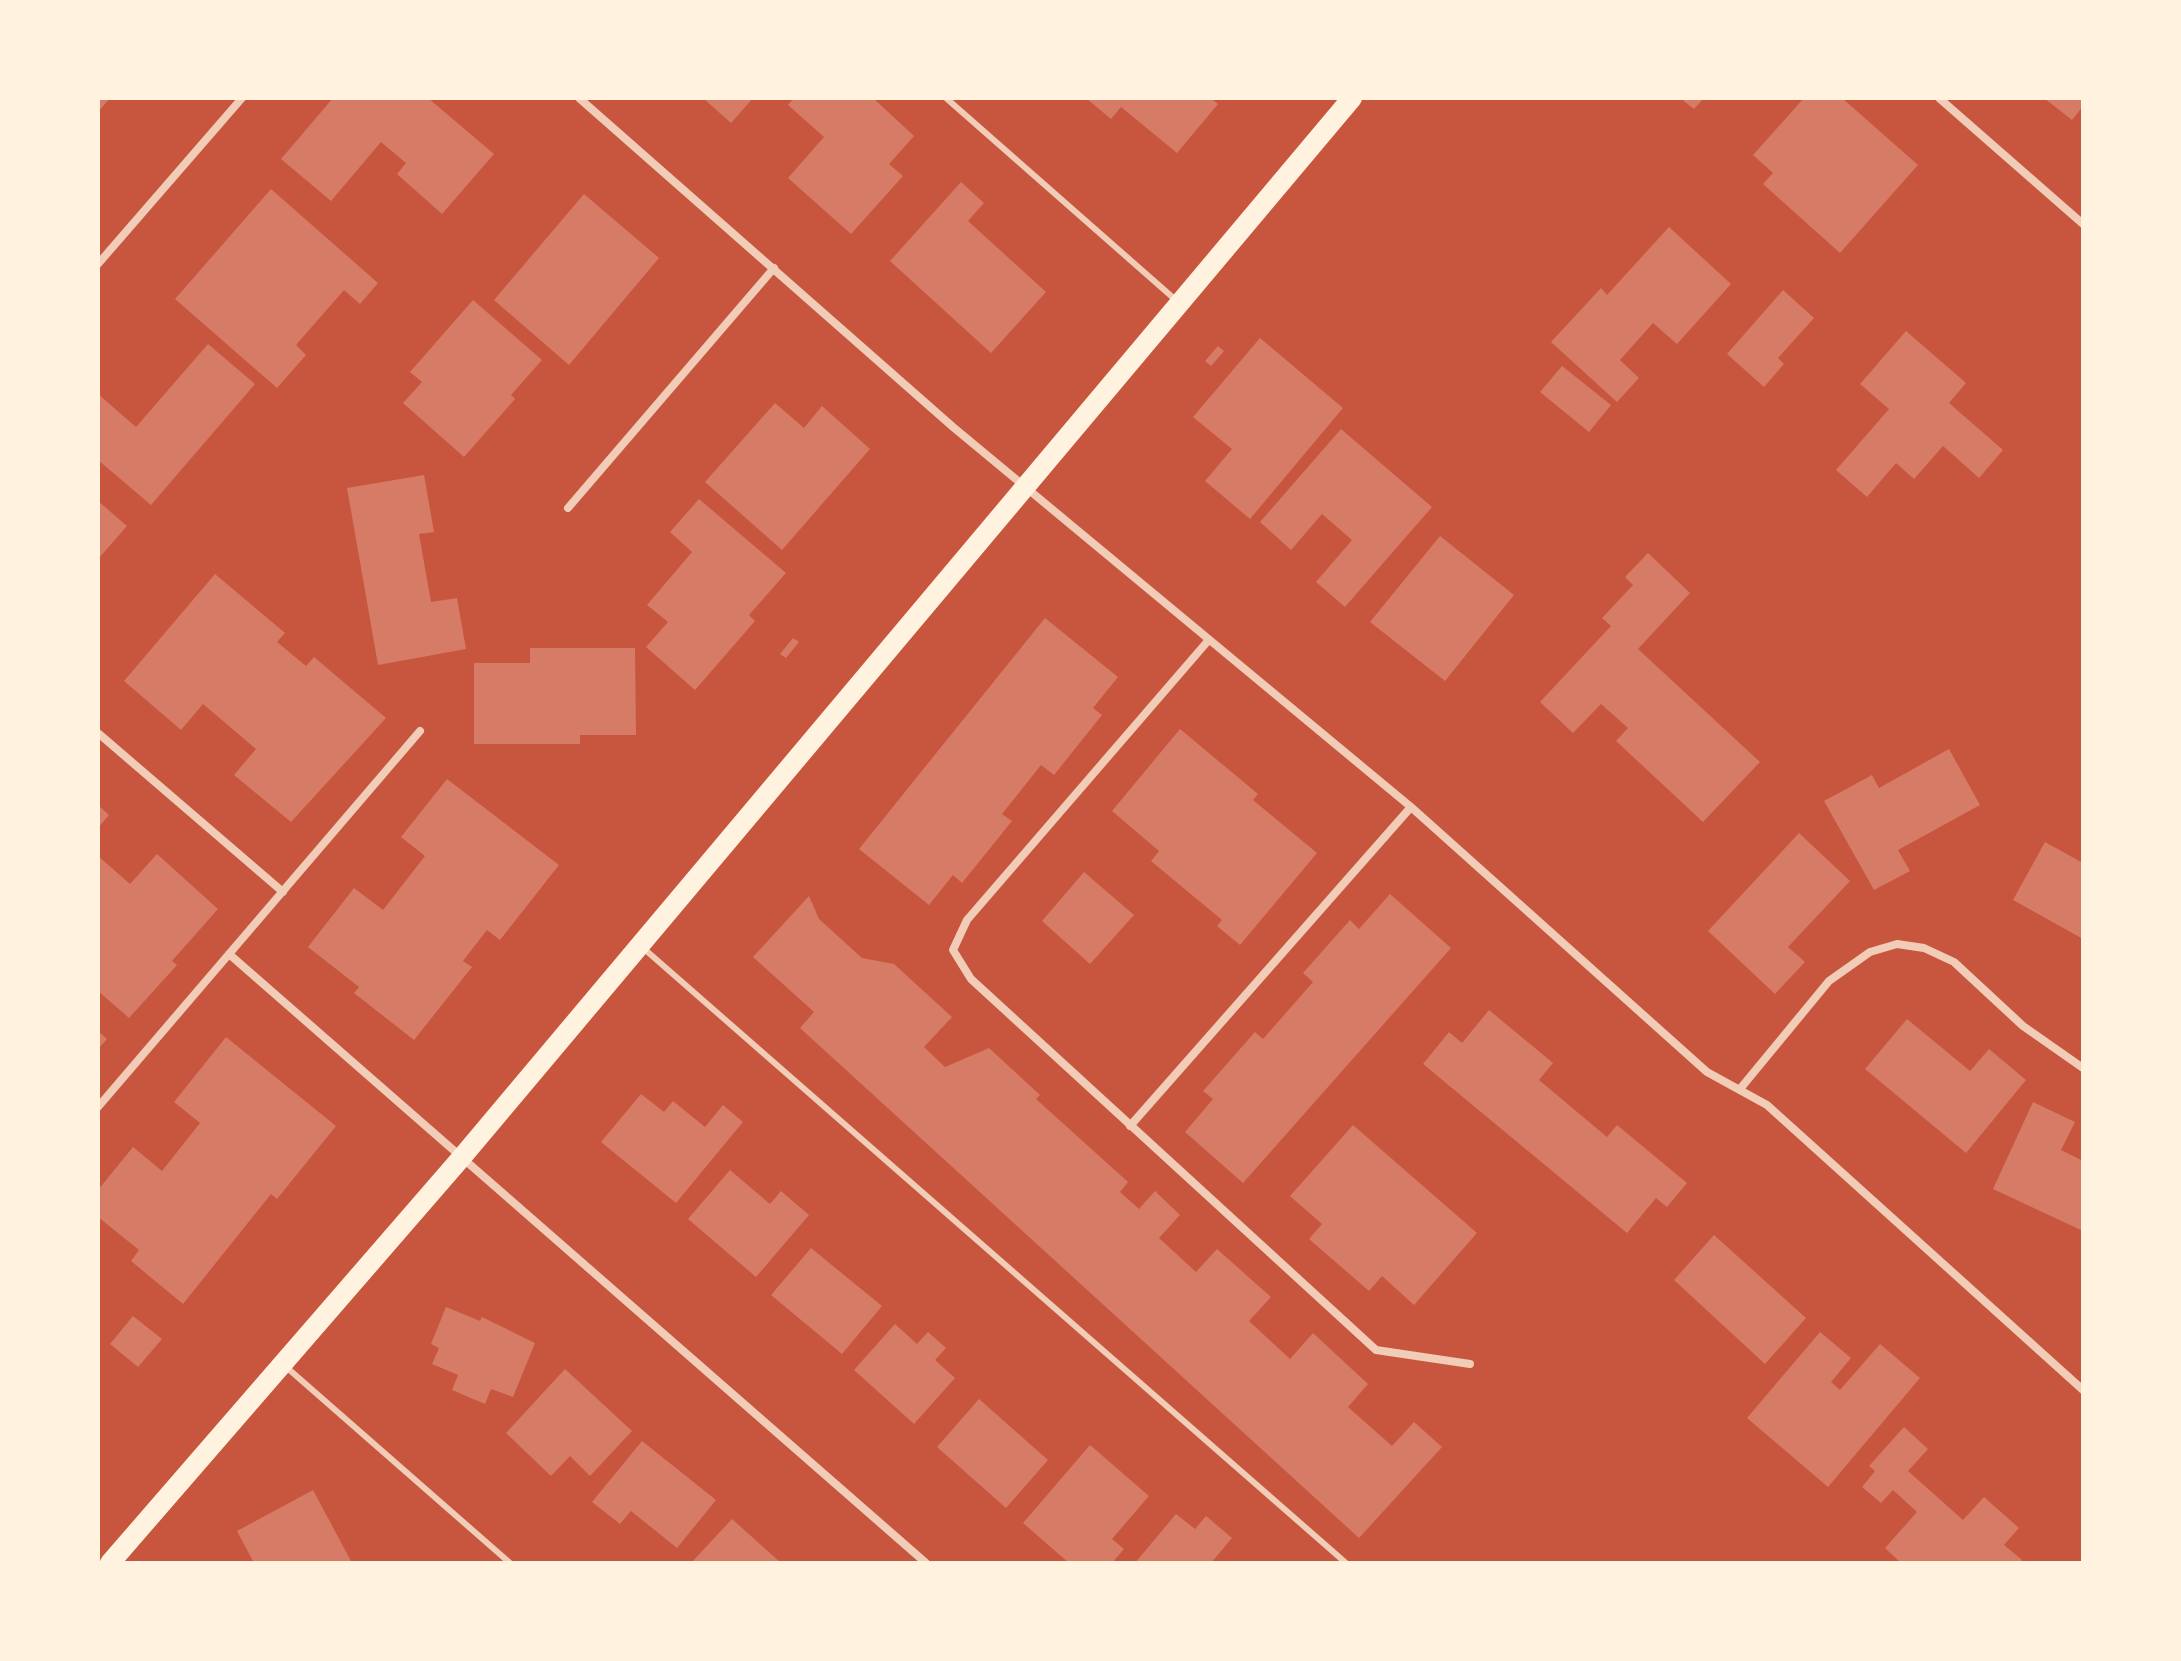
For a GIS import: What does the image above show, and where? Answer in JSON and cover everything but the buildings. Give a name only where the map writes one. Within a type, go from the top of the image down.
[{"type":"main road","points":[[110,1563],[462,1157],[1343,104]]},
{"type":"street","points":[[98,264],[242,98]]},
{"type":"street","points":[[579,98],[1023,487],[1207,642],[1411,807],[1707,1072],[1767,1105],[2083,1390]]},
{"type":"street","points":[[1939,98],[2083,224]]},
{"type":"street","points":[[568,508],[774,268]]},
{"type":"street","points":[[1207,642],[967,920],[953,950],[971,979],[1376,1350],[1470,1364]]},
{"type":"street","points":[[98,1107],[420,731]]},
{"type":"street","points":[[98,733],[283,892]]},
{"type":"street","points":[[1130,1126],[1411,807]]},
{"type":"street","points":[[1740,1089],[1829,981],[1870,952],[1897,944],[1924,948],[1954,962],[2023,1026],[2083,1068]]},
{"type":"street","points":[[229,954],[926,1563]]},
{"type":"lane","points":[[946,98],[1178,302]]},
{"type":"lane","points":[[640,945],[1346,1563]]},
{"type":"lane","points":[[283,1364],[510,1563]]}]
